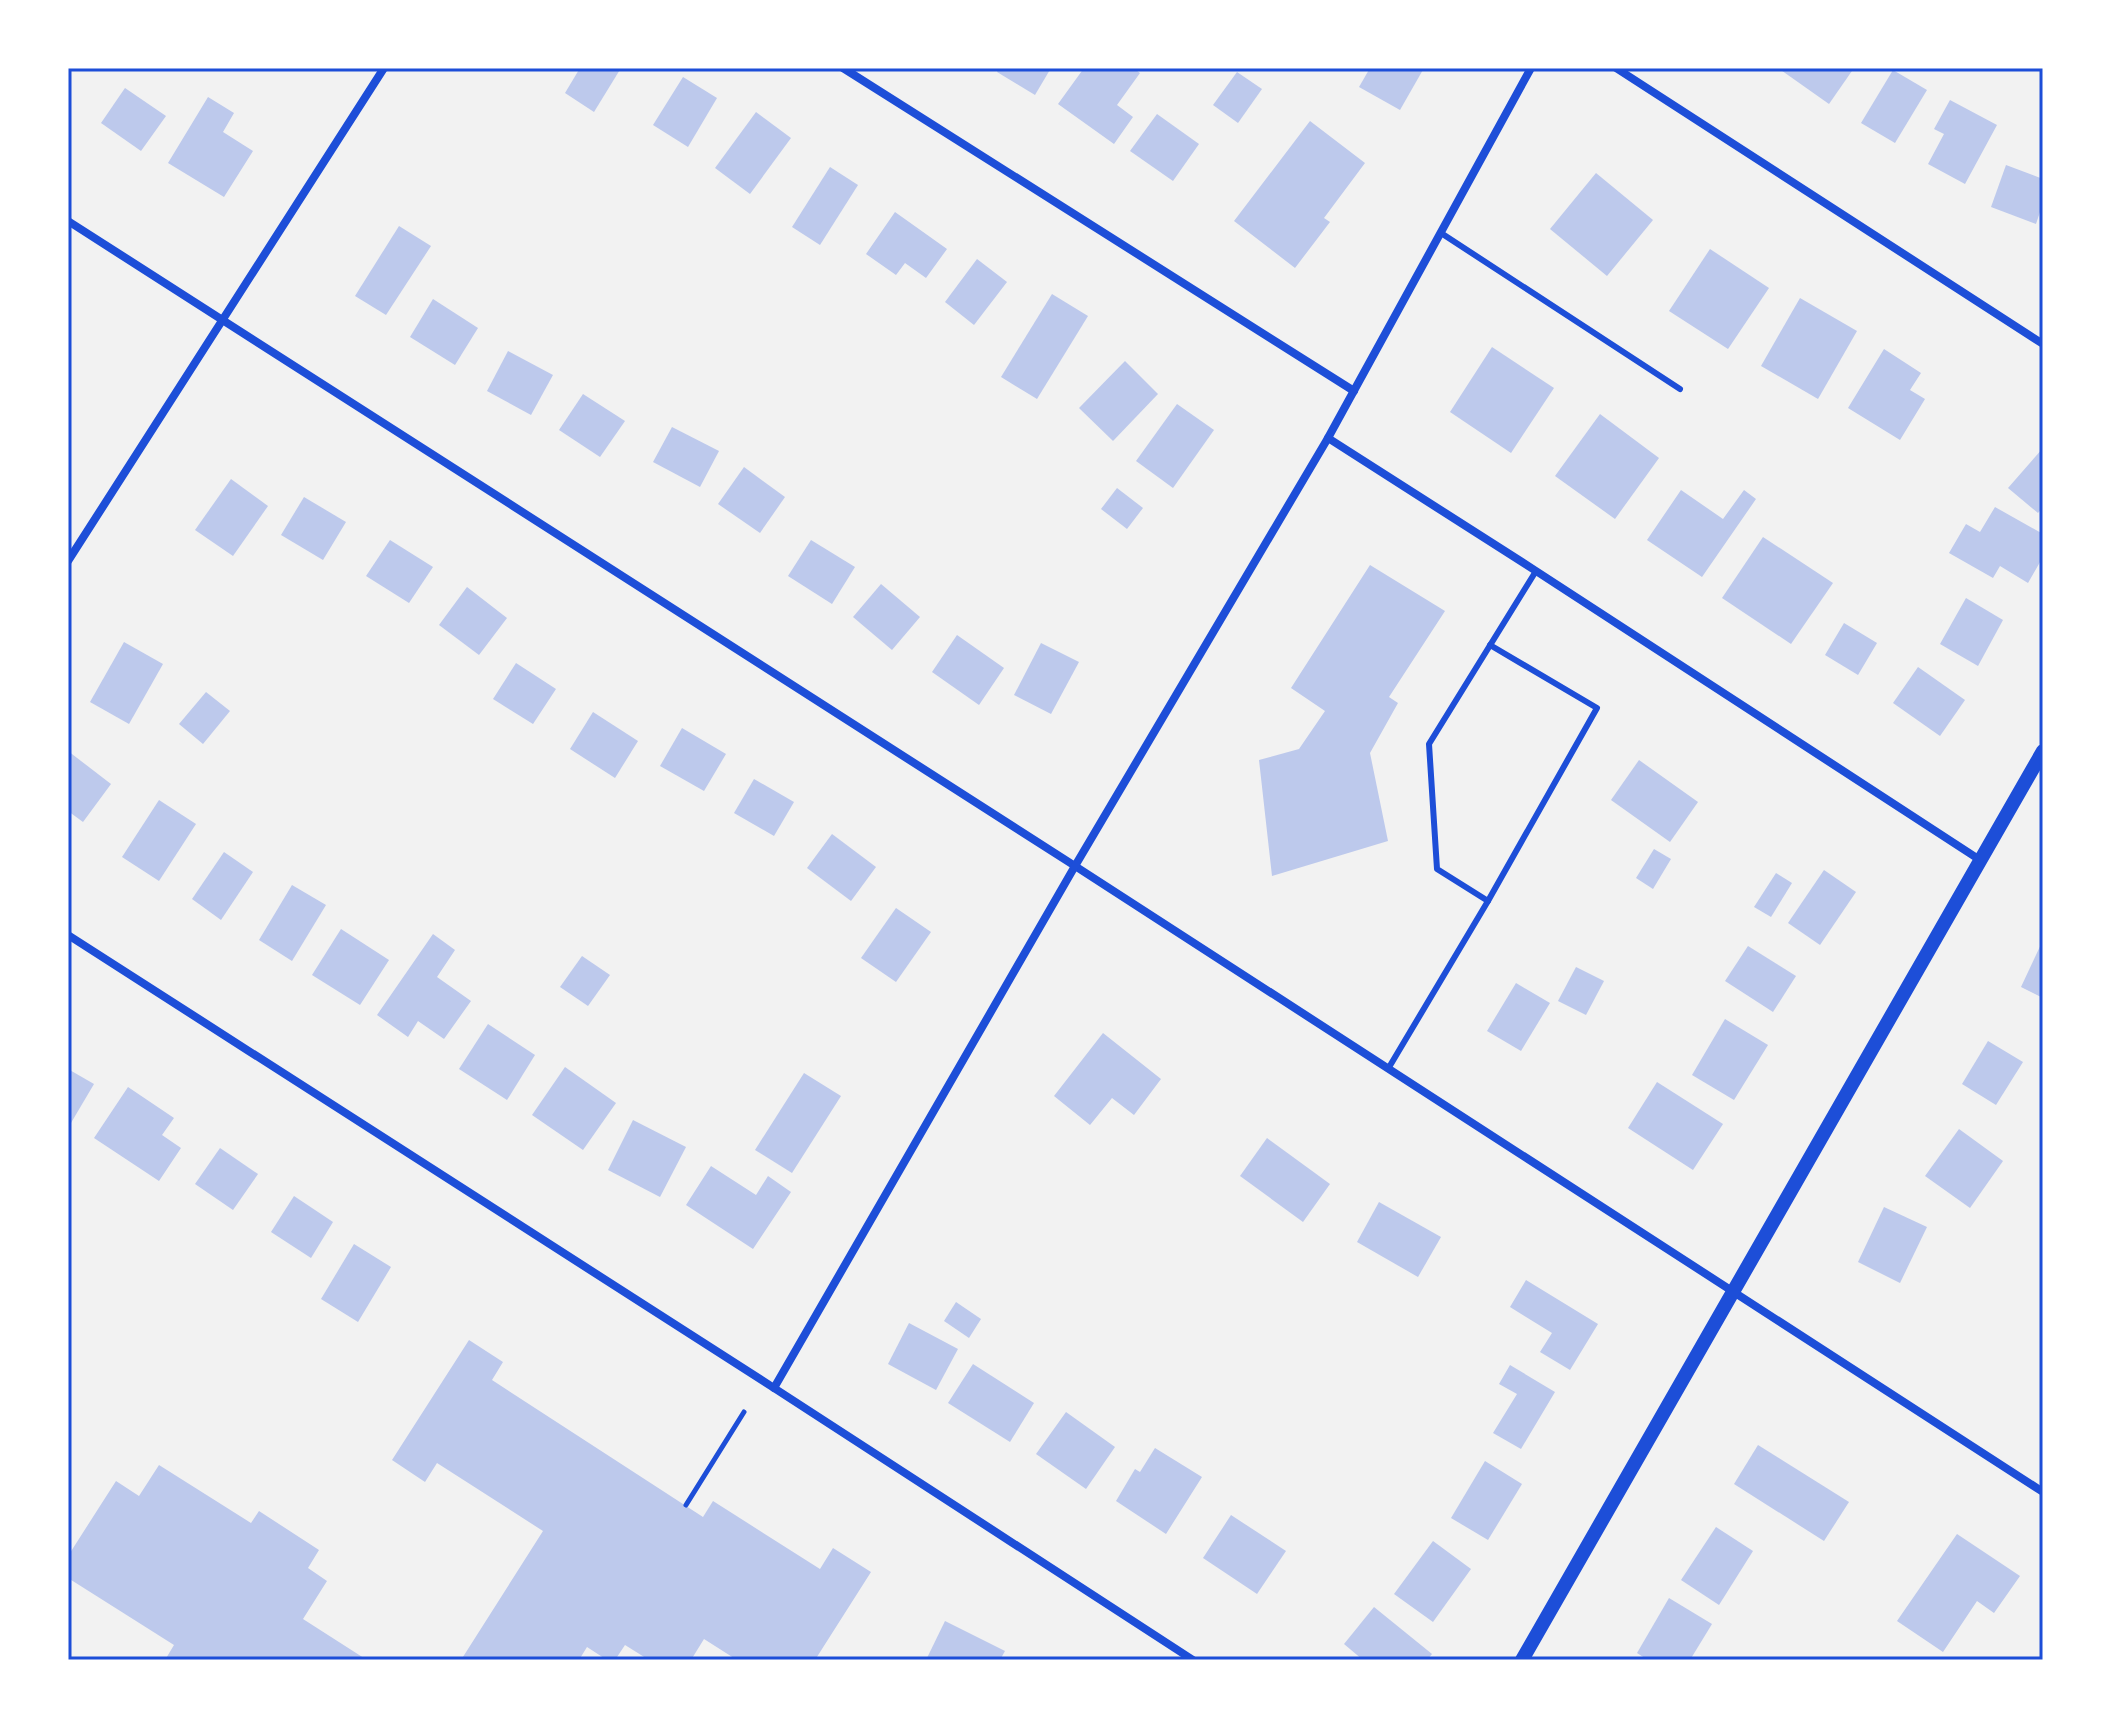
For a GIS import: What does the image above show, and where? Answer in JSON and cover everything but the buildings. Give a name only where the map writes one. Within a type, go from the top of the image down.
[{"type":"street","points":[[68,561],[384,68]]},
{"type":"street","points":[[843,68],[1354,391]]},
{"type":"street","points":[[774,1388],[1075,866],[1328,438],[1531,68]]},
{"type":"street","points":[[1616,68],[2043,344]]},
{"type":"street","points":[[68,221],[1075,866],[2043,1492]]},
{"type":"street","points":[[1328,438],[1980,860]]},
{"type":"street","points":[[1522,1660],[2043,751]]},
{"type":"street","points":[[68,935],[1193,1660]]},
{"type":"lane","points":[[1441,233],[1680,389]]},
{"type":"lane","points":[[1488,901],[1437,869],[1429,744],[1536,571]]},
{"type":"lane","points":[[1388,1069],[1597,708],[1490,645]]},
{"type":"path","points":[[686,1505],[744,1412]]}]
